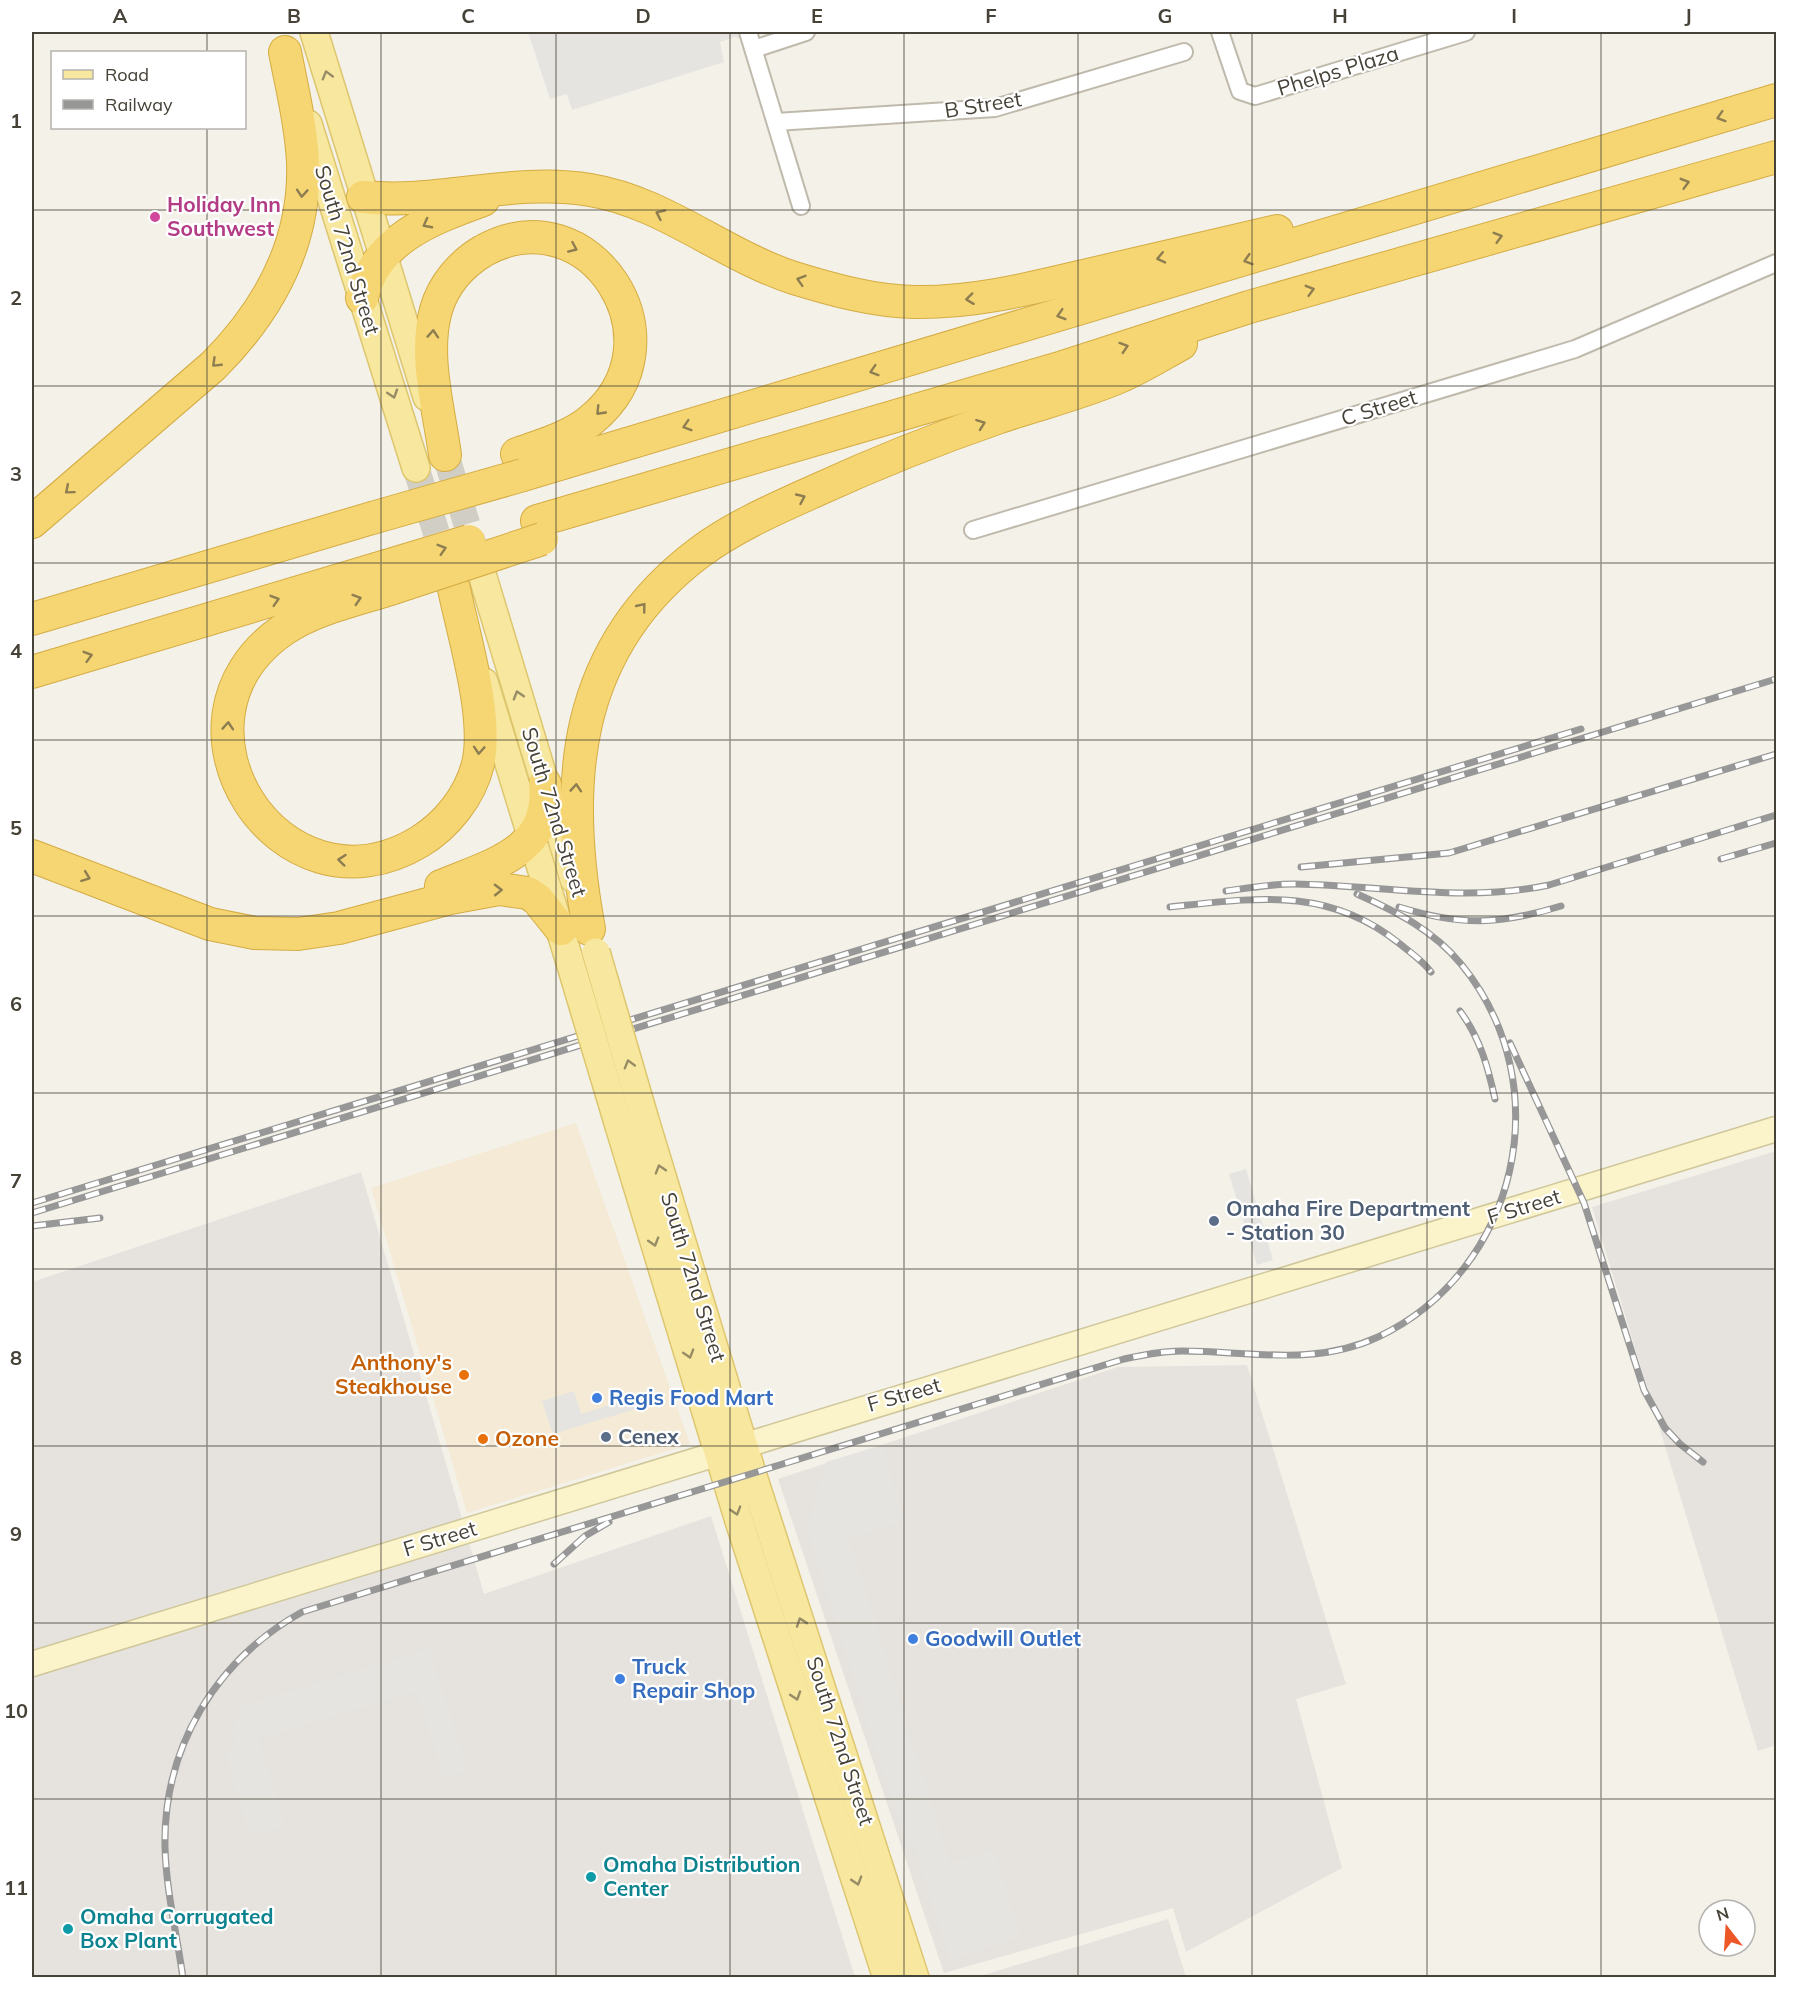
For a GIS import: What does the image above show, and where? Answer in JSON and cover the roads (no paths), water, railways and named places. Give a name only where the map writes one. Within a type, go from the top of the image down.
[{"type":"highway","points":[[32,522],[213,366],[249,328],[271,295],[284,269],[294,239],[303,178],[300,132],[282,42]]},
{"type":"highway","points":[[32,618],[520,464],[1565,164],[1776,100]]},
{"type":"highway","points":[[32,672],[390,577],[886,418],[1063,367],[1249,307],[1776,157]]},
{"type":"highway","points":[[363,197],[408,199],[485,188],[568,186],[614,196],[658,213],[762,266],[820,286],[885,300],[942,302],[1017,292],[1565,164]]},
{"type":"highway","points":[[362,298],[370,272],[381,255],[425,225],[460,208],[521,188]]},
{"type":"highway","points":[[446,457],[432,358],[434,318],[440,298],[450,280],[477,255],[508,242],[542,239],[574,248],[594,260],[607,273],[619,291],[628,312],[631,345],[623,379],[599,413],[576,430],[520,464]]},
{"type":"highway","points":[[579,942],[579,867],[575,813],[578,764],[588,712],[606,667],[630,622],[651,596],[680,568],[725,535],[793,501],[947,436],[1119,377],[1249,307]]},
{"type":"highway","points":[[390,577],[285,629],[269,641],[248,666],[231,706],[228,750],[236,780],[246,801],[267,826],[284,840],[325,857],[369,860],[411,846],[447,819],[472,783],[480,754],[480,724],[453,586]]},
{"type":"highway","points":[[298,934],[435,889],[498,861],[533,838],[540,827],[547,805],[545,784]]},
{"type":"highway","points":[[32,856],[210,924],[255,933],[298,934],[339,928],[450,898],[499,889],[528,893],[537,899],[579,942]]},
{"type":"main road","name":"South 72nd Street","points":[[314,32],[381,255],[446,457]]},
{"type":"main road","name":"South 72nd Street","points":[[282,42],[416,468]]},
{"type":"main road","name":"South 72nd Street","points":[[482,574],[545,784],[619,1126],[915,1977]]},
{"type":"main road","name":"South 72nd Street","points":[[453,586],[533,838],[579,942],[645,1120],[732,1450],[886,1977]]},
{"type":"street","points":[[748,32],[801,206]]},
{"type":"street","points":[[754,49],[806,32]]},
{"type":"street","name":"Phelps Plaza","points":[[1220,32],[1236,83],[1244,93],[1255,96],[1466,32]]},
{"type":"street","name":"B Street","points":[[776,122],[995,108],[1184,52]]},
{"type":"street","name":"C Street","points":[[973,530],[1565,352],[1776,263]]},
{"type":"street","name":"F Street","points":[[32,1664],[1776,1129]]},
{"type":"tunnel","points":[[447,459],[478,561]]},
{"type":"tunnel","points":[[416,468],[448,570]]},
{"type":"railway","points":[[32,1213],[1776,679]]},
{"type":"railway","points":[[32,1203],[1581,729]]},
{"type":"railway","points":[[1301,867],[1449,853],[1776,754]]},
{"type":"railway","points":[[1226,891],[1294,884],[1454,893],[1517,890],[1549,885],[1776,815]]},
{"type":"railway","points":[[1721,859],[1776,843]]},
{"type":"railway","points":[[183,1978],[165,1847],[167,1810],[173,1775],[185,1741],[200,1710],[220,1681],[244,1655],[271,1632],[302,1612],[1124,1359],[1175,1351],[1281,1355],[1330,1352],[1378,1337],[1426,1307],[1464,1268],[1492,1222],[1510,1171],[1516,1118],[1510,1064],[1492,1012],[1461,964],[1439,941],[1414,923],[1357,894]]},
{"type":"railway","points":[[1170,907],[1262,899],[1318,904],[1346,912],[1373,925],[1413,954],[1431,972]]},
{"type":"railway","points":[[1399,907],[1442,918],[1480,921],[1518,917],[1561,906]]},
{"type":"railway","points":[[1460,1011],[1482,1053],[1495,1099]]},
{"type":"railway","points":[[1510,1043],[1584,1203],[1644,1390],[1665,1428],[1680,1444],[1703,1462]]},
{"type":"railway","points":[[32,1226],[100,1218]]},
{"type":"railway","points":[[554,1564],[585,1536],[609,1522]]},
{"type":"place","name":"Holiday Inn Southwest","points":[[155,217]]},
{"type":"place","name":"Omaha Fire Department - Station 30","points":[[1214,1221]]},
{"type":"place","name":"Anthony's Steakhouse","points":[[464,1375]]},
{"type":"place","name":"Regis Food Mart","points":[[597,1398]]},
{"type":"place","name":"Cenex","points":[[606,1437]]},
{"type":"place","name":"Ozone","points":[[483,1439]]},
{"type":"place","name":"Goodwill Outlet","points":[[913,1639]]},
{"type":"place","name":"Truck Repair Shop","points":[[620,1679]]},
{"type":"place","name":"Omaha Distribution Center","points":[[591,1877]]},
{"type":"place","name":"Omaha Corrugated Box Plant","points":[[68,1929]]}]
